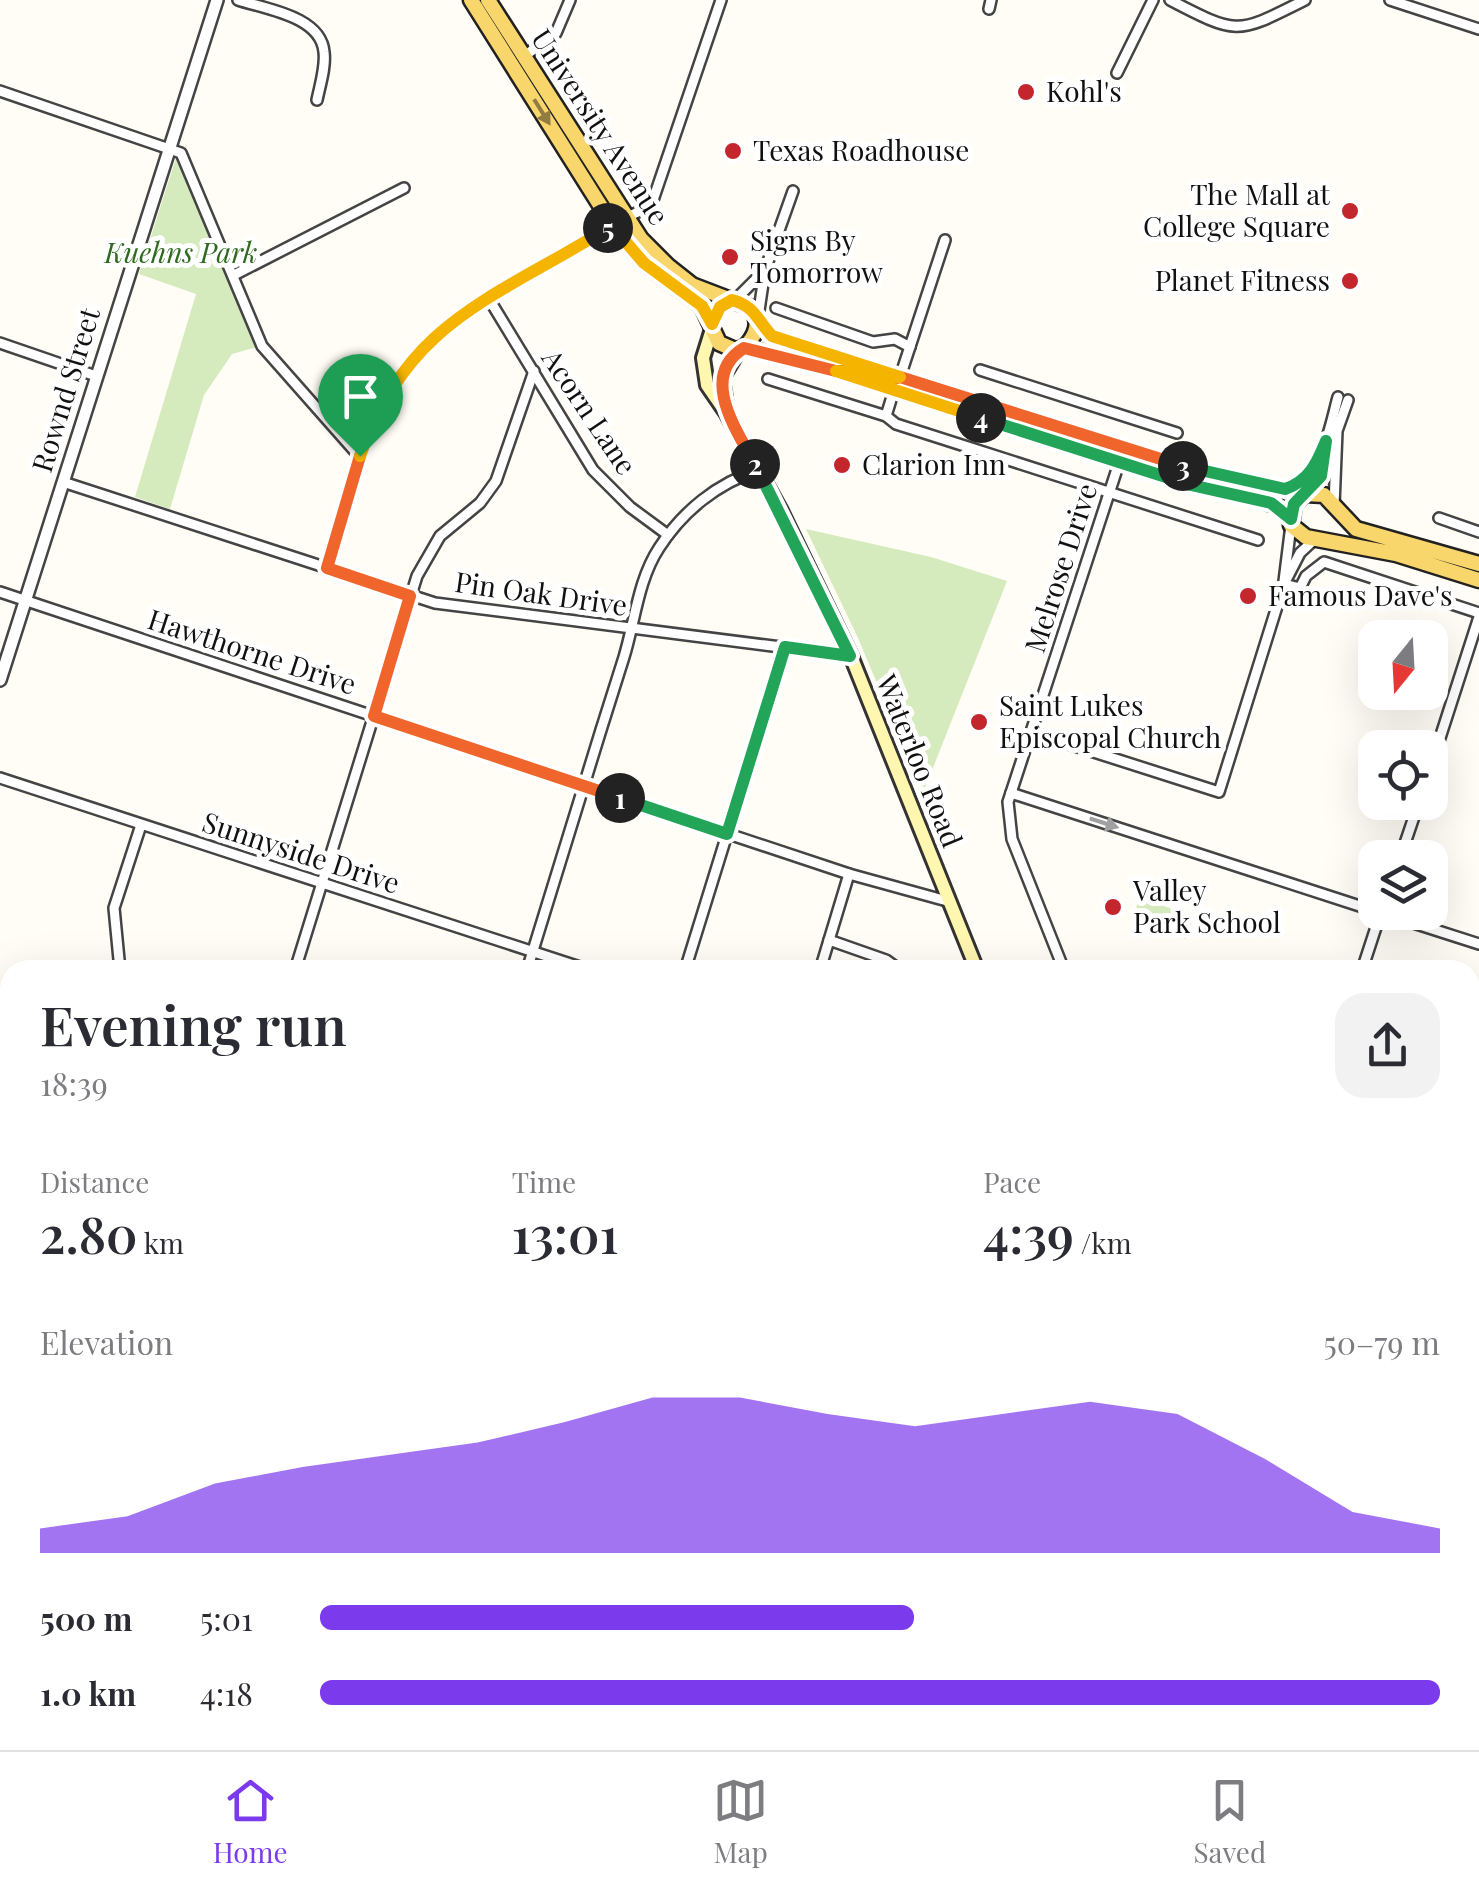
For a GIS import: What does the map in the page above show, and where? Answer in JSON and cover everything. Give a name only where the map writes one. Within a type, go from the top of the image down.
[{"type":"main road","name":"University Avenue","points":[[471,0],[518,60]]},
{"type":"main road","name":"University Avenue","points":[[488,0],[518,60],[644,263],[702,306],[712,326]]},
{"type":"main road","name":"University Avenue","points":[[619,222],[692,285],[733,301]]},
{"type":"main road","points":[[1479,564],[1363,532],[1350,525],[1324,496],[1188,468],[897,383],[720,343],[712,326],[720,307],[733,301],[752,308],[772,336],[786,343],[897,383],[1118,463],[1271,503],[1299,534],[1396,554],[1479,580]]},
{"type":"main road","points":[[727,414],[722,378],[754,336],[758,319]]},
{"type":"main road","name":"Waterloo Road","points":[[712,326],[703,358],[707,386],[759,470],[850,656],[973,960]]},
{"type":"main road","points":[[1118,463],[1131,458],[1188,468]]},
{"type":"main road","points":[[1291,522],[1294,504],[1306,494]]},
{"type":"main road","points":[[1317,539],[1332,529],[1335,508]]},
{"type":"street","name":"Rownd Street","points":[[0,680],[218,0]]},
{"type":"street","points":[[238,0],[302,22],[320,36],[325,56],[317,100]]},
{"type":"street","points":[[518,60],[556,33],[570,0]]},
{"type":"street","points":[[327,568],[376,415],[414,356],[442,329],[489,299],[651,206],[720,0]]},
{"type":"street","points":[[1117,72],[1153,0]]},
{"type":"street","points":[[1170,0],[1208,20],[1239,27],[1261,24],[1305,0]]},
{"type":"street","points":[[1390,0],[1479,29]]},
{"type":"street","points":[[0,91],[181,154],[262,346],[360,456]]},
{"type":"street","points":[[234,275],[404,188]]},
{"type":"street","points":[[758,319],[765,270],[793,190]]},
{"type":"street","points":[[886,416],[945,240]]},
{"type":"street","points":[[733,301],[765,270]]},
{"type":"street","name":"Acorn Lane","points":[[489,299],[602,481],[668,535]]},
{"type":"street","points":[[776,308],[873,342],[894,339],[910,347]]},
{"type":"street","points":[[0,343],[96,376]]},
{"type":"street","points":[[980,370],[1177,433]]},
{"type":"street","points":[[298,960],[410,596],[432,546],[480,503],[496,481],[534,372]]},
{"type":"street","points":[[768,379],[1258,540]]},
{"type":"street","points":[[1285,489],[1295,486],[1312,470],[1343,399],[1337,431],[1335,508]]},
{"type":"street","points":[[1306,494],[1323,471],[1326,441]]},
{"type":"street","name":"Melrose Drive","points":[[1060,960],[1012,840],[1008,819],[1011,793],[1118,463]]},
{"type":"street","points":[[530,960],[633,630],[645,576],[668,535],[698,502],[759,470]]},
{"type":"street","name":"Pin Oak Drive","points":[[63,482],[435,603],[850,656]]},
{"type":"street","points":[[1439,518],[1479,532]]},
{"type":"street","points":[[1284,584],[1291,522]]},
{"type":"street","points":[[1031,732],[1219,792],[1284,584],[1300,553],[1317,539]]},
{"type":"street","points":[[1284,584],[1300,588],[1306,576],[1324,562],[1479,615],[1442,730]]},
{"type":"street","name":"Hawthorne Drive","points":[[0,592],[849,874],[947,901]]},
{"type":"street","points":[[688,960],[785,647]]},
{"type":"street","name":"Sunnyside Drive","points":[[0,778],[557,960]]},
{"type":"street","points":[[1011,793],[1358,905]]},
{"type":"street","points":[[119,960],[114,908],[142,825]]},
{"type":"street","points":[[823,960],[849,874]]},
{"type":"street","points":[[1365,960],[1374,930]]},
{"type":"street","points":[[1435,930],[1479,944]]},
{"type":"street","points":[[829,940],[886,960]]},
{"type":"green space","name":"Kuehns Park","points":[[176,158],[257,347],[232,354],[204,395],[170,509],[135,497],[196,294],[139,274]]},
{"type":"green space","points":[[806,529],[931,557],[1007,581],[923,793],[858,638]]},
{"type":"green space","points":[[1139,898],[1194,916],[1186,939],[1132,922]]},
{"type":"place","name":"Kohl's","points":[[1026,92]]},
{"type":"place","name":"Texas Roadhouse","points":[[733,151]]},
{"type":"place","name":"The Mall at College Square","points":[[1350,211]]},
{"type":"place","name":"Signs By Tomorrow","points":[[730,257]]},
{"type":"place","name":"Planet Fitness","points":[[1350,281]]},
{"type":"place","name":"Clarion Inn","points":[[842,465]]},
{"type":"place","name":"Famous Dave's","points":[[1248,596]]},
{"type":"place","name":"Saint Lukes Episcopal Church","points":[[979,722]]},
{"type":"place","name":"Valley Park School","points":[[1113,907]]},
{"type":"route","points":[[360,456],[327,568],[410,596],[374,716],[727,834],[785,647],[850,656],[781,511],[727,414],[722,378],[739,350],[744,348],[836,371],[861,371],[890,380],[900,377],[1206,474],[1285,489],[1295,486],[1312,470],[1326,441],[1321,476],[1308,494],[1294,504],[1291,519],[1271,503],[1191,485],[836,371],[861,371],[890,380],[900,377],[786,343],[772,336],[746,304],[732,300],[720,307],[712,324],[702,306],[644,263],[612,226],[442,329],[396,379],[360,456]]}]
